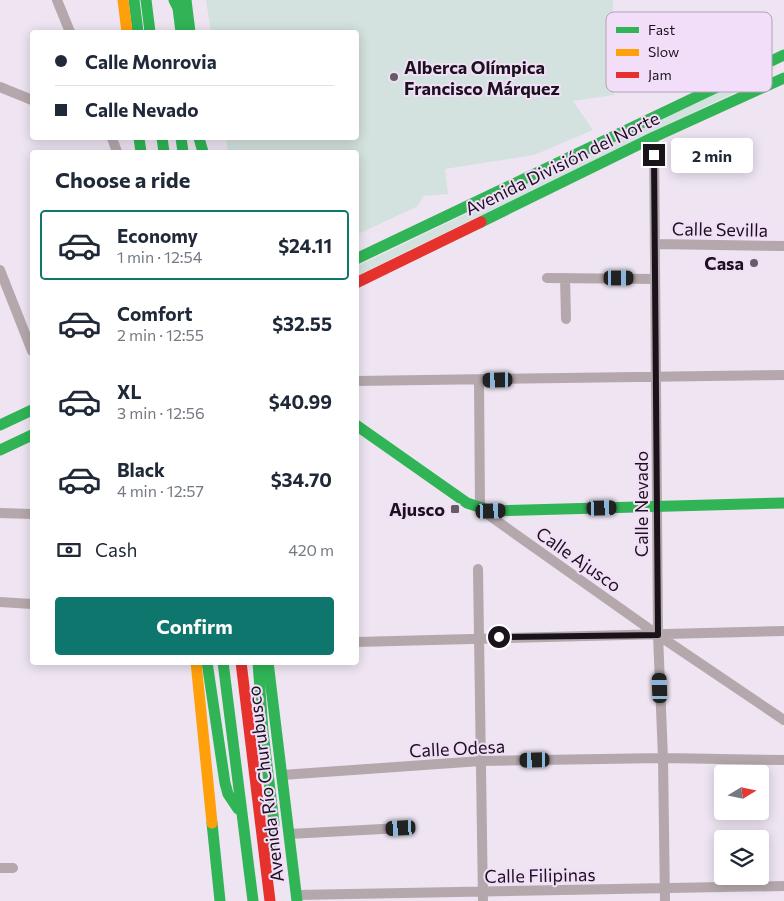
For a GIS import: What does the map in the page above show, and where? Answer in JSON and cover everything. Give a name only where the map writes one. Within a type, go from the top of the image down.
[{"type":"main road","points":[[123,0],[127,30]]},
{"type":"main road","points":[[134,0],[138,30]]},
{"type":"main road","points":[[146,0],[150,30]]},
{"type":"main road","points":[[165,0],[168,24]]},
{"type":"main road","points":[[174,0],[178,8],[181,30]]},
{"type":"main road","points":[[186,0],[190,30]]},
{"type":"main road","name":"Avenida División del Norte","points":[[772,61],[784,55]]},
{"type":"main road","points":[[772,78],[784,72]]},
{"type":"main road","name":"Avenida División del Norte","points":[[772,84],[784,78]]},
{"type":"main road","name":"Avenida División del Norte","points":[[359,258],[706,92]]},
{"type":"main road","name":"Avenida División del Norte","points":[[359,282],[654,137],[754,92]]},
{"type":"main road","points":[[0,425],[30,411]]},
{"type":"main road","name":"Calle Ajusco","points":[[359,427],[467,503],[480,509]]},
{"type":"main road","points":[[0,450],[30,437]]},
{"type":"main road","points":[[480,509],[491,511],[784,503]]},
{"type":"main road","points":[[196,665],[220,901]]},
{"type":"main road","points":[[207,665],[225,783],[228,794],[243,816]]},
{"type":"main road","points":[[224,665],[253,901]]},
{"type":"main road","points":[[241,665],[270,901]]},
{"type":"main road","points":[[258,665],[263,732],[274,823],[268,879]]},
{"type":"main road","name":"Avenida Río Churubusco","points":[[268,665],[296,898]]},
{"type":"street","points":[[58,0],[69,30]]},
{"type":"street","points":[[0,87],[30,99]]},
{"type":"street","name":"Calle Nevado","points":[[654,137],[658,635],[663,758],[665,901]]},
{"type":"street","name":"Calle Sevilla","points":[[656,244],[784,246]]},
{"type":"street","points":[[0,270],[30,346]]},
{"type":"street","points":[[547,278],[656,279]]},
{"type":"street","points":[[565,278],[566,319]]},
{"type":"street","points":[[359,381],[784,376]]},
{"type":"street","points":[[479,380],[480,509]]},
{"type":"street","name":"Calle Ajusco","points":[[480,509],[658,635],[784,720]]},
{"type":"street","points":[[0,514],[30,514]]},
{"type":"street","points":[[478,569],[483,897]]},
{"type":"street","points":[[0,602],[30,604]]},
{"type":"street","points":[[359,642],[480,637],[658,635],[784,631]]},
{"type":"street","name":"Calle Odesa","points":[[282,775],[480,762],[663,758],[784,760]]},
{"type":"street","points":[[289,834],[401,828]]},
{"type":"street","points":[[0,868],[13,868]]},
{"type":"street","name":"Calle Filipinas","points":[[296,898],[483,897],[665,888],[784,886]]},
{"type":"shaded area","points":[[206,0],[613,0],[613,12],[606,12],[606,92],[614,92],[614,95],[573,101],[593,130],[534,155],[445,169],[448,194],[423,196],[418,206],[359,234],[359,150],[228,150],[226,140],[359,140],[359,30],[211,30]]},
{"type":"shaded area","points":[[719,92],[736,92],[359,275],[359,266]]},
{"type":"traffic: fast","points":[[134,0],[138,30]]},
{"type":"traffic: fast","points":[[146,0],[150,30]]},
{"type":"traffic: fast","points":[[174,0],[178,8],[181,30]]},
{"type":"traffic: fast","points":[[186,0],[190,30]]},
{"type":"traffic: fast","points":[[772,61],[784,55]]},
{"type":"traffic: fast","points":[[772,83],[784,78]]},
{"type":"traffic: fast","points":[[359,258],[706,92]]},
{"type":"traffic: fast","points":[[481,222],[654,137],[753,92]]},
{"type":"traffic: fast","points":[[139,140],[141,150]]},
{"type":"traffic: fast","points":[[162,140],[164,150]]},
{"type":"traffic: fast","points":[[181,140],[183,150]]},
{"type":"traffic: fast","points":[[200,140],[202,150]]},
{"type":"traffic: fast","points":[[0,425],[30,411]]},
{"type":"traffic: fast","points":[[359,427],[467,503],[491,511],[784,503]]},
{"type":"traffic: fast","points":[[0,450],[30,436]]},
{"type":"traffic: fast","points":[[207,665],[225,783],[228,794],[238,809]]},
{"type":"traffic: fast","points":[[223,665],[253,901]]},
{"type":"traffic: fast","points":[[258,665],[263,732],[274,823],[271,847]]},
{"type":"traffic: fast","points":[[268,665],[297,901]]},
{"type":"traffic: fast","points":[[212,823],[220,901]]},
{"type":"traffic: slow","points":[[123,0],[127,30]]},
{"type":"traffic: slow","points":[[196,665],[212,823]]},
{"type":"traffic: jam","points":[[359,282],[481,222]]},
{"type":"traffic: jam","points":[[241,665],[270,901]]},
{"type":"place","name":"Alberca Olímpica Francisco Márquez","points":[[394,77]]},
{"type":"place","name":"Casa","points":[[754,263]]},
{"type":"place","name":"Ajusco","points":[[455,509]]},
{"type":"route","points":[[499,637],[658,635],[654,155]]}]
